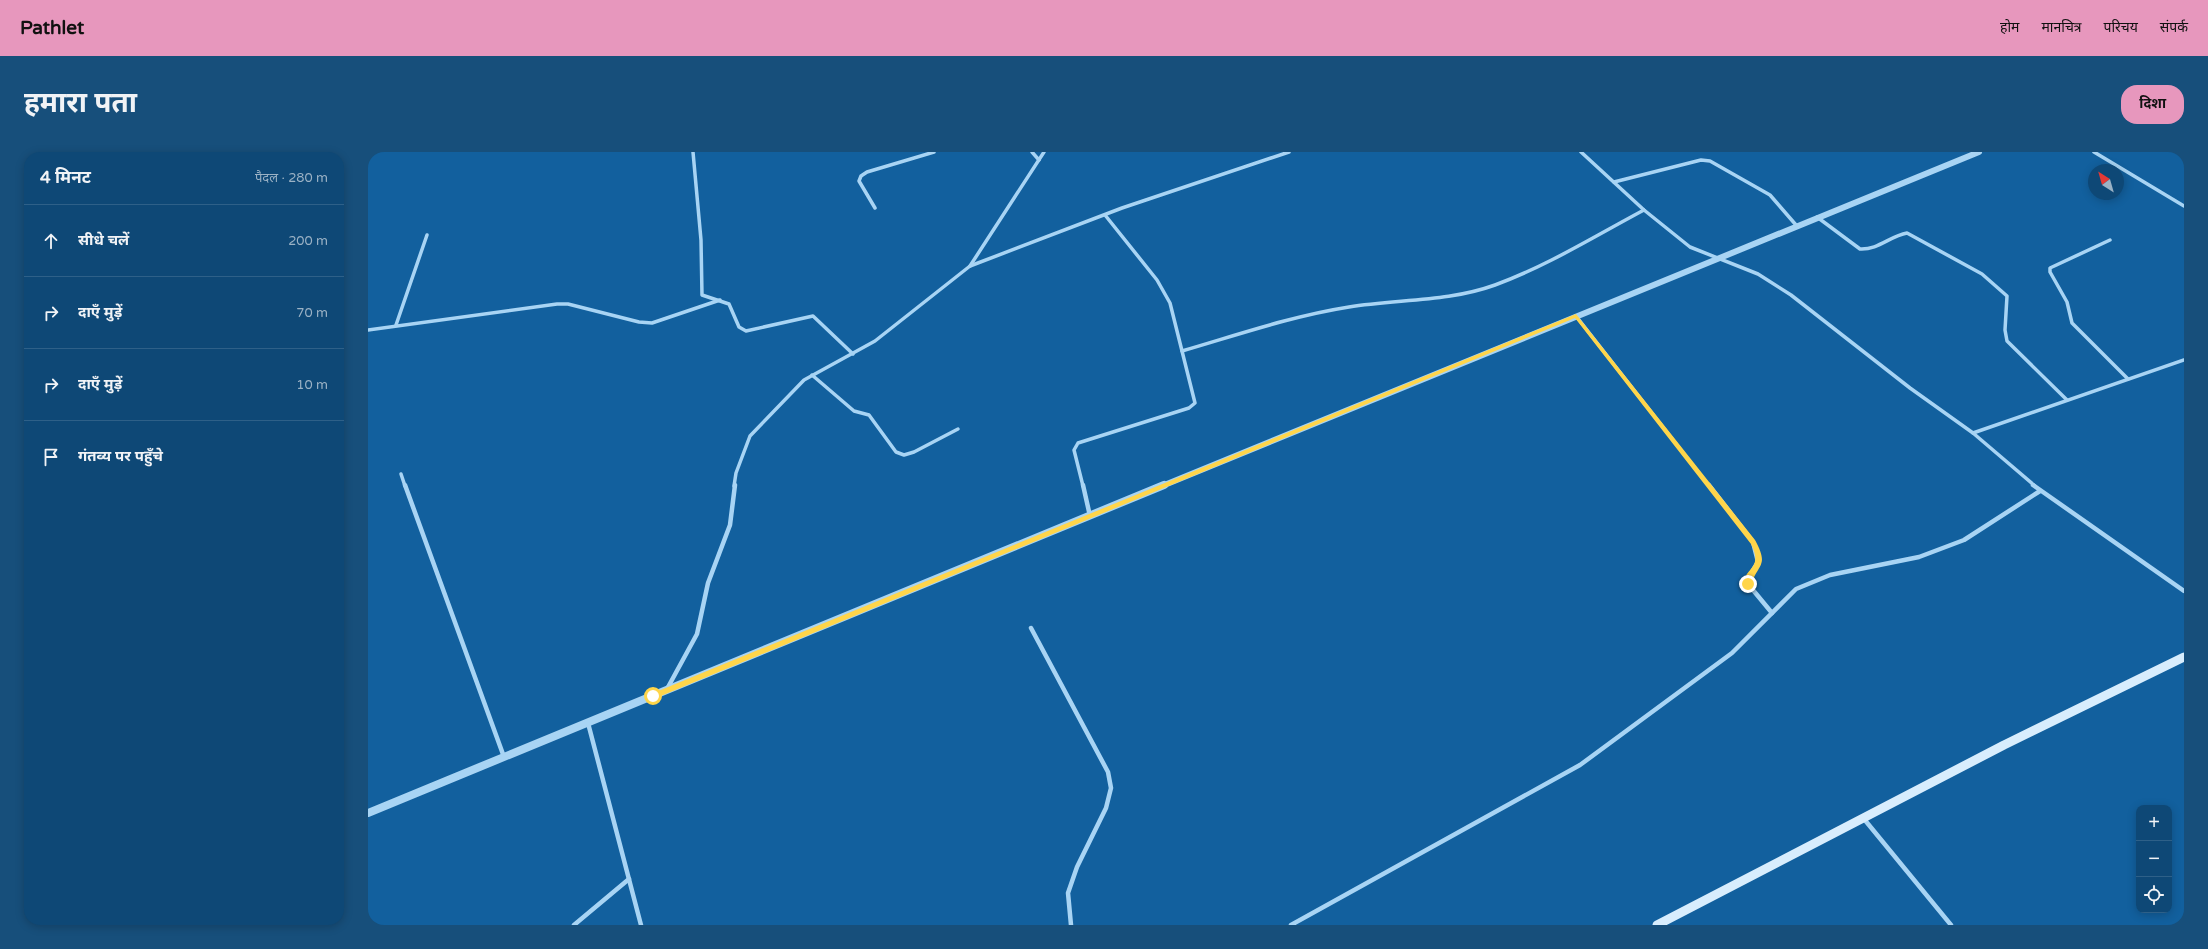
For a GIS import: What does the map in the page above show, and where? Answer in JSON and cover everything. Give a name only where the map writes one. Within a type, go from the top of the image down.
[{"type":"main road","points":[[1657,925],[2004,745],[2184,656]]},
{"type":"street","points":[[693,152],[701,240],[702,295],[708,299],[720,300],[729,304],[741,329],[746,332],[755,331],[804,316],[813,316],[853,354]]},
{"type":"street","points":[[875,208],[859,181],[861,176],[867,172],[934,152]]},
{"type":"street","points":[[1032,152],[1039,160]]},
{"type":"street","points":[[970,266],[1044,152]]},
{"type":"street","points":[[666,690],[697,634],[708,583],[730,525],[736,474],[750,436],[804,380],[875,342],[970,266],[1105,215],[1289,152]]},
{"type":"street","points":[[1581,152],[1644,210],[1690,247],[1758,274],[1791,294],[1910,388],[1973,433],[2040,490],[2184,591]]},
{"type":"street","points":[[368,813],[1576,316],[1979,152]]},
{"type":"street","points":[[2094,152],[2184,206]]},
{"type":"street","points":[[1614,182],[1701,160],[1710,161],[1770,196],[1796,226]]},
{"type":"street","points":[[1182,351],[1295,319],[1349,307],[1453,297],[1495,285],[1535,268],[1644,210]]},
{"type":"street","points":[[1090,516],[1074,450],[1078,443],[1086,439],[1189,408],[1195,403],[1170,303],[1165,294],[1105,215]]},
{"type":"street","points":[[1817,218],[1860,249],[1868,250],[1895,235],[1907,233],[1982,274],[2007,296],[2009,306],[2003,332],[2007,341],[2067,400]]},
{"type":"street","points":[[396,325],[427,236]]},
{"type":"street","points":[[2110,240],[2050,268],[2049,274],[2069,308],[2068,317],[2072,323],[2128,380]]},
{"type":"street","points":[[368,330],[396,325],[562,304],[638,322],[652,323],[720,300]]},
{"type":"street","points":[[1576,316],[1753,542],[1760,555],[1759,563],[1748,577],[1748,584],[1772,613]]},
{"type":"street","points":[[1973,433],[2184,360]]},
{"type":"street","points":[[812,375],[854,411],[869,415],[896,452],[904,455],[914,452],[958,429]]},
{"type":"street","points":[[401,474],[504,757]]},
{"type":"street","points":[[1291,925],[1580,765],[1732,653],[1796,589],[1830,575],[1919,557],[1964,540],[2040,490]]},
{"type":"street","points":[[1031,628],[1108,772],[1111,788],[1106,808],[1077,867],[1068,893],[1071,925]]},
{"type":"street","points":[[588,723],[641,925]]},
{"type":"street","points":[[1864,818],[1951,925]]},
{"type":"street","points":[[574,925],[629,879]]},
{"type":"route","points":[[653,696],[1576,316],[1753,542],[1760,555],[1759,563],[1748,577],[1748,584]]}]
